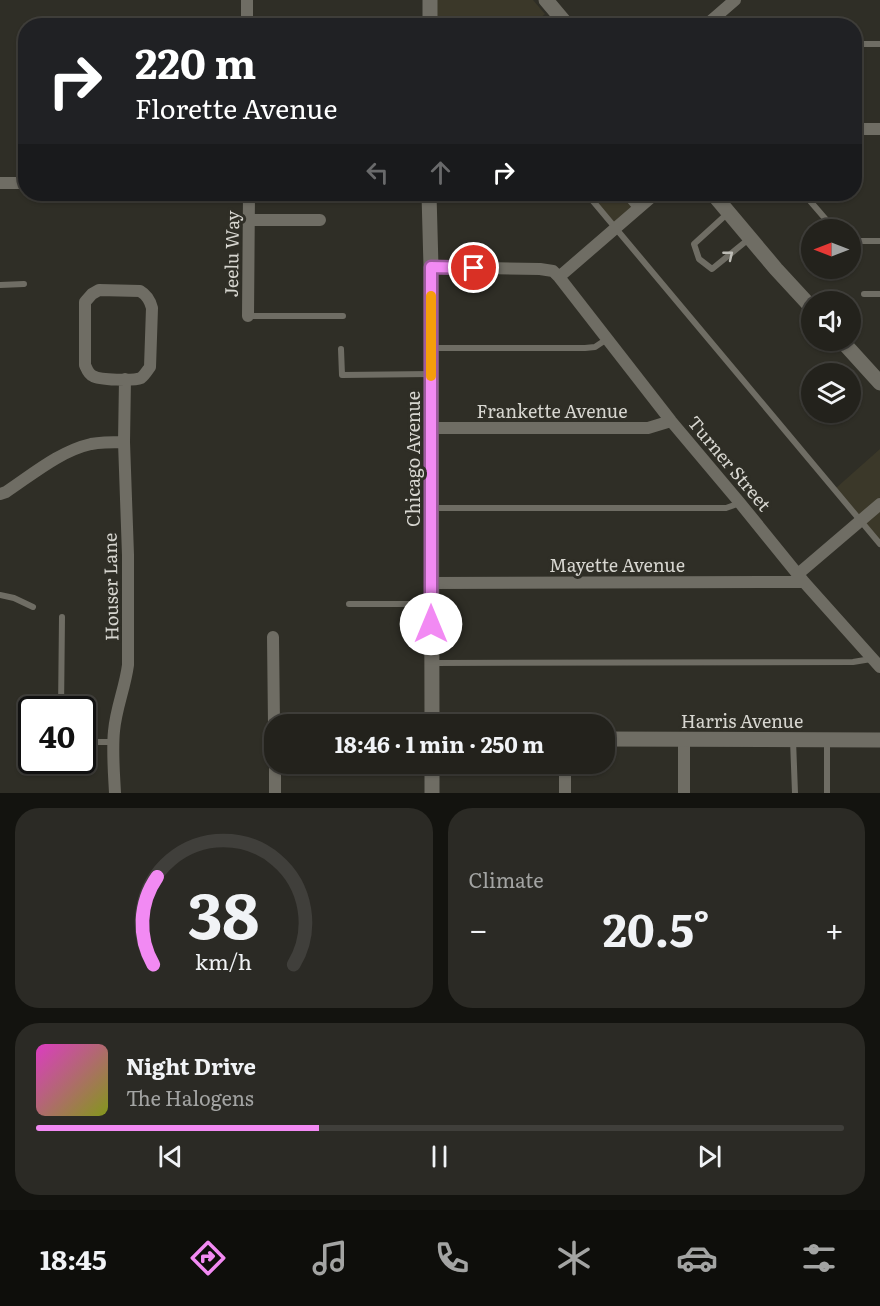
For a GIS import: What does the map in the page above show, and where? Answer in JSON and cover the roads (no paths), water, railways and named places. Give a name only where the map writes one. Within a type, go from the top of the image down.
[{"type":"street","points":[[247,0],[247,18]]},
{"type":"street","points":[[430,0],[430,18]]},
{"type":"street","points":[[546,0],[561,18]]},
{"type":"street","points":[[714,18],[735,0]]},
{"type":"street","points":[[862,129],[880,129]]},
{"type":"street","points":[[0,183],[18,183]]},
{"type":"street","name":"Jeelu Way","points":[[248,316],[249,201]]},
{"type":"street","name":"Chicago Avenue","points":[[429,201],[432,714]]},
{"type":"street","points":[[431,267],[540,269],[553,271],[559,277],[647,201]]},
{"type":"street","points":[[719,201],[801,296]]},
{"type":"street","points":[[249,220],[320,220]]},
{"type":"street","name":"Turner Street","points":[[559,277],[671,421],[801,578],[876,663]]},
{"type":"street","points":[[99,290],[140,291],[146,294],[152,308],[150,367],[140,378],[124,379],[92,376],[85,365],[85,302],[99,290]]},
{"type":"street","points":[[851,351],[880,383]]},
{"type":"street","name":"Houser Lane","points":[[115,793],[116,715],[128,665],[124,379]]},
{"type":"street","name":"Frankette Avenue","points":[[431,429],[648,428],[671,421]]},
{"type":"street","points":[[0,494],[63,454],[94,443],[124,442]]},
{"type":"street","points":[[801,578],[880,504]]},
{"type":"street","name":"Mayette Avenue","points":[[431,583],[801,578]]},
{"type":"street","points":[[273,637],[274,714]]},
{"type":"street","name":"Harris Avenue","points":[[615,739],[880,740]]},
{"type":"street","points":[[684,739],[684,793]]},
{"type":"street","points":[[275,774],[275,793]]},
{"type":"street","points":[[432,774],[432,793]]},
{"type":"street","points":[[565,774],[565,793]]},
{"type":"lane","points":[[862,44],[880,44]]},
{"type":"lane","points":[[593,201],[880,544]]},
{"type":"lane","points":[[630,201],[637,209]]},
{"type":"lane","points":[[810,201],[826,219]]},
{"type":"lane","points":[[729,213],[694,244],[699,259],[712,269],[750,238]]},
{"type":"lane","points":[[861,241],[880,241]]},
{"type":"lane","points":[[0,285],[24,284]]},
{"type":"lane","points":[[864,294],[880,294]]},
{"type":"lane","points":[[248,316],[344,316]]},
{"type":"lane","points":[[431,348],[585,348],[595,347],[607,339]]},
{"type":"lane","points":[[341,349],[342,375],[431,374]]},
{"type":"lane","points":[[431,508],[726,508],[740,503]]},
{"type":"lane","points":[[0,595],[14,598],[33,607]]},
{"type":"lane","points":[[349,604],[431,604]]},
{"type":"lane","points":[[61,696],[62,617]]},
{"type":"lane","points":[[431,663],[876,663]]},
{"type":"lane","points":[[794,740],[795,793]]},
{"type":"lane","points":[[827,740],[827,793]]},
{"type":"lane","points":[[96,742],[114,742]]}]
